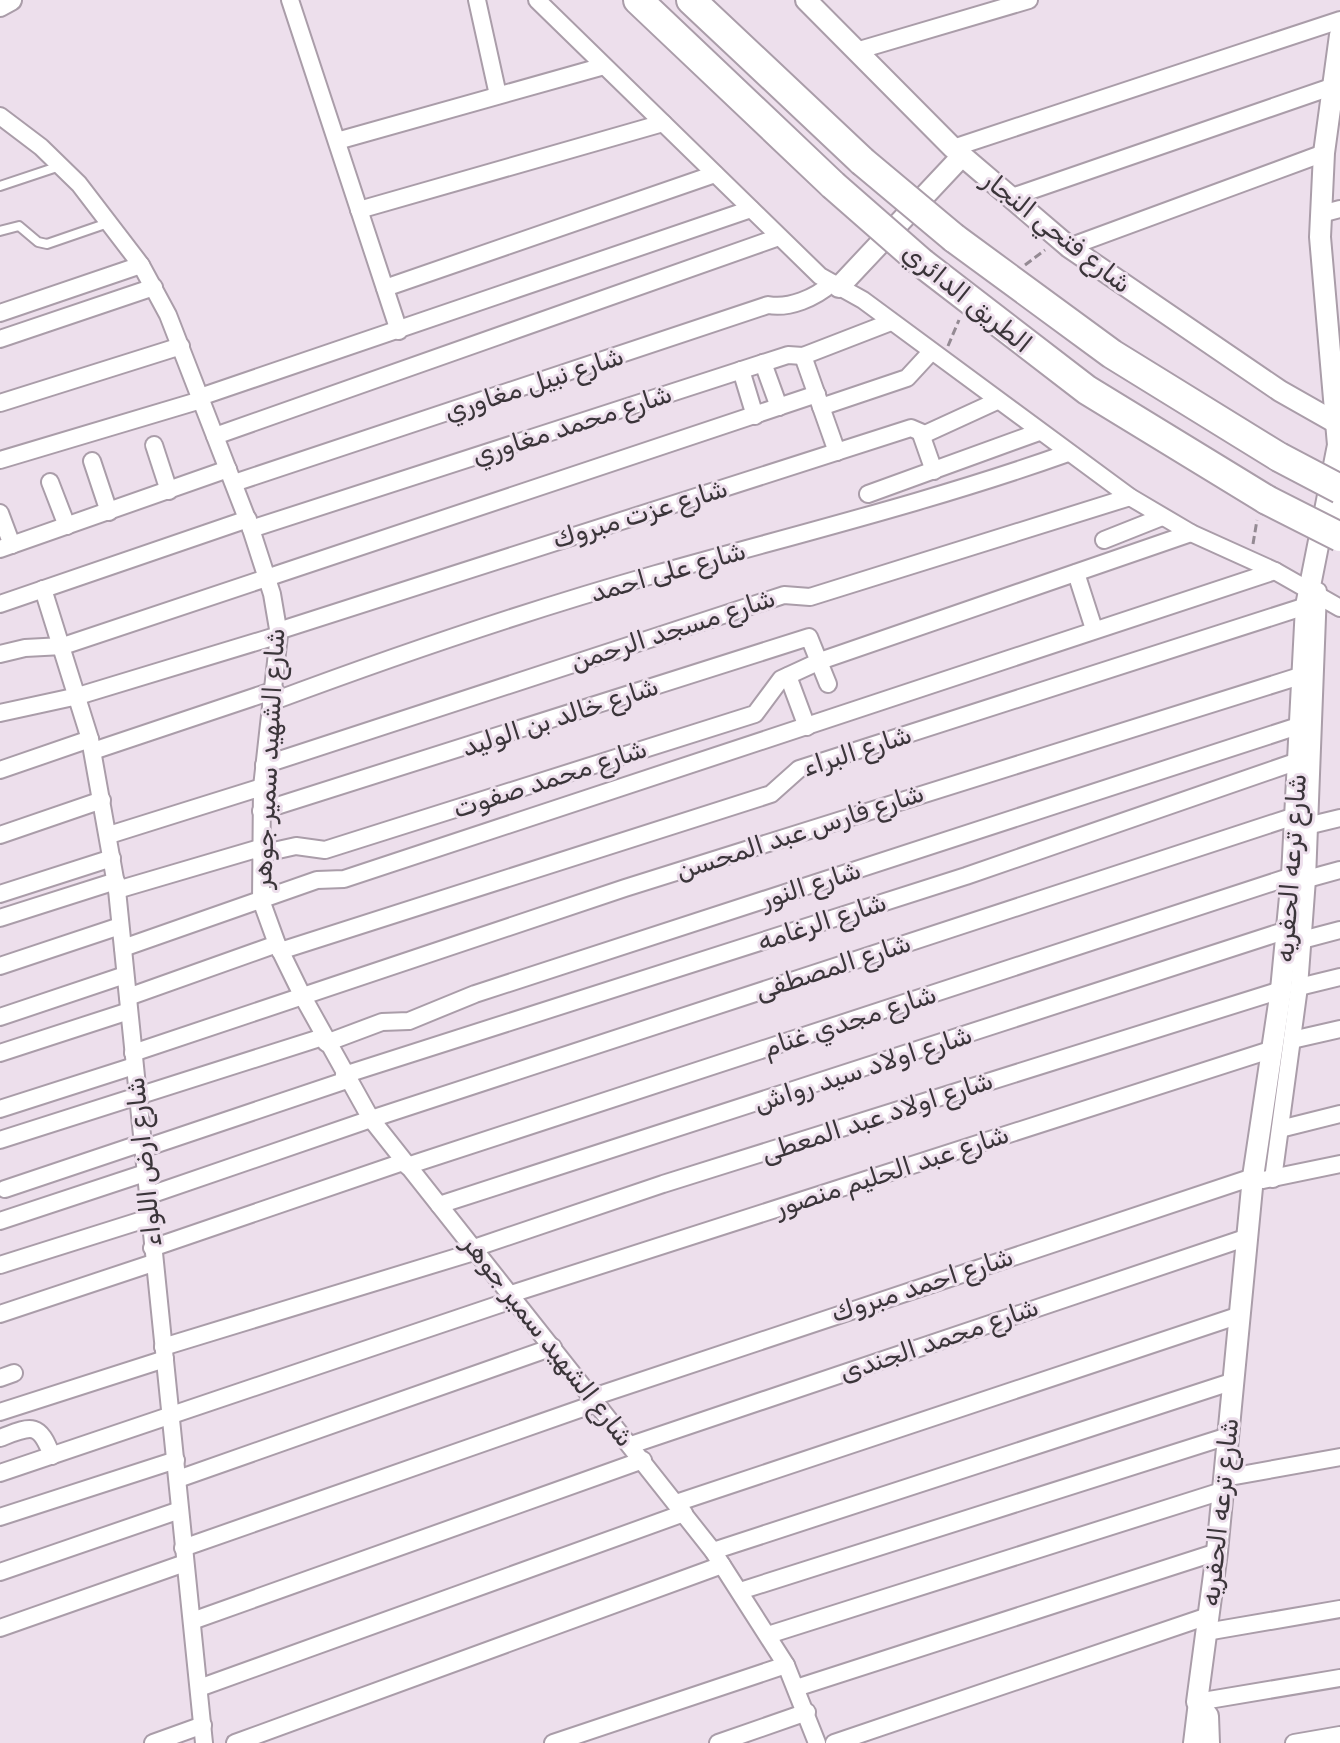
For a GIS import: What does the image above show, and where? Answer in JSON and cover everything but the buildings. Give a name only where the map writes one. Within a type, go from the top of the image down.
[{"type":"highway","name":"الطريق الدائري","points":[[691,0],[862,161],[1006,279],[1167,390],[1279,457],[1340,489]]},
{"type":"highway","name":"الطريق الدائري","points":[[645,6],[833,185],[970,303],[1087,390],[1267,500],[1340,537]]},
{"type":"street","points":[[0,6],[11,0]]},
{"type":"street","points":[[290,0],[399,331]]},
{"type":"street","points":[[477,0],[498,95]]},
{"type":"street","points":[[537,0],[779,237],[835,285],[939,350],[997,401],[1130,497],[1191,533],[1275,571],[1310,597],[1340,608]]},
{"type":"street","points":[[856,51],[1029,0]]},
{"type":"street","name":"شارع فتحي النجار","points":[[813,1],[856,51],[957,152],[1062,245],[1239,364],[1339,425]]},
{"type":"street","points":[[835,285],[957,152],[1340,20]]},
{"type":"street","name":"شارع ترعه الحفريه","points":[[1303,821],[1298,761],[1300,676],[1339,425],[1322,269],[1331,212],[1324,153],[1334,116],[1340,35]]},
{"type":"street","points":[[337,141],[604,66]]},
{"type":"street","points":[[1009,198],[1334,86]]},
{"type":"street","name":"شارع الشهيد سمير جوهر","points":[[0,116],[60,166],[112,222],[141,265],[181,346],[249,524],[279,633],[262,787],[261,900],[278,947],[303,997],[371,1119],[718,1558],[786,1665],[817,1743]]},
{"type":"street","points":[[359,210],[663,123]]},
{"type":"street","points":[[1062,245],[1324,153]]},
{"type":"street","points":[[385,288],[715,174]]},
{"type":"street","points":[[0,460],[201,399],[751,209]]},
{"type":"street","points":[[215,436],[779,237]]},
{"type":"street","points":[[0,313],[141,265]]},
{"type":"street","name":"شارع نبيل مغاوري","points":[[6,547],[169,491],[231,476],[768,305],[781,307],[835,285]]},
{"type":"street","points":[[0,339],[154,287]]},
{"type":"street","name":"شارع محمد مغاوري","points":[[0,604],[788,355],[803,356],[891,322]]},
{"type":"street","points":[[0,403],[181,346]]},
{"type":"street","points":[[0,654],[25,648],[63,646],[779,407],[907,378],[939,350]]},
{"type":"street","points":[[803,356],[837,452]]},
{"type":"street","points":[[763,363],[779,407]]},
{"type":"street","points":[[741,370],[755,416]]},
{"type":"street","name":"شارع عزت مبروك","points":[[0,713],[78,696],[911,428],[921,434],[997,401]]},
{"type":"street","points":[[868,494],[1039,432]]},
{"type":"street","points":[[921,434],[934,471]]},
{"type":"street","points":[[154,445],[169,491]]},
{"type":"street","name":"شارع على احمد","points":[[0,770],[273,696],[653,575],[939,497],[1068,453]]},
{"type":"street","points":[[92,461],[109,512]]},
{"type":"street","points":[[50,482],[67,526]]},
{"type":"street","name":"شارع مسجد الرحمن","points":[[264,765],[784,595],[810,597],[1130,497]]},
{"type":"street","name":"شارع ترعه الحفريه","points":[[1260,1179],[1280,1129],[1292,1040],[1290,988],[1303,821],[1310,597],[1340,500]]},
{"type":"street","points":[[0,513],[6,547]]},
{"type":"street","points":[[1104,540],[1162,517]]},
{"type":"street","name":"شارع محمد صفوت","points":[[0,918],[260,851],[296,846],[313,851],[325,850],[755,714],[775,684],[820,661],[1191,533]]},
{"type":"street","points":[[123,948],[317,880],[344,879],[1275,571]]},
{"type":"street","points":[[1076,573],[1094,629]]},
{"type":"street","name":"شارع ارض اللواء","points":[[43,589],[92,745],[109,835],[204,1743]]},
{"type":"street","name":"شارع البراء","points":[[0,1053],[278,947],[771,794],[799,769],[1310,597]]},
{"type":"street","name":"شارع خالد بن الوليد","points":[[261,811],[809,637],[820,661]]},
{"type":"street","points":[[820,661],[828,684]]},
{"type":"street","points":[[788,676],[807,727]]},
{"type":"street","name":"شارع فارس عبد المحسن","points":[[0,1109],[303,997],[639,884],[1300,676]]},
{"type":"street","name":"شارع النور","points":[[0,1140],[382,1022],[409,1021],[475,994],[1298,726]]},
{"type":"street","name":"شارع الرغامه","points":[[5,1189],[966,876],[1298,761]]},
{"type":"street","points":[[109,835],[262,787]]},
{"type":"street","points":[[0,835],[102,800]]},
{"type":"street","name":"شارع المصطفى","points":[[147,1196],[371,1119],[1303,821],[1340,818]]},
{"type":"street","points":[[0,894],[112,858]]},
{"type":"street","name":"شارع مجدي غنام","points":[[0,1314],[405,1164],[1300,878],[1340,870]]},
{"type":"street","points":[[0,966],[120,926]]},
{"type":"street","name":"شارع اولاد سيد رواش","points":[[439,1205],[1294,935],[1340,930]]},
{"type":"street","points":[[0,1017],[125,975]]},
{"type":"street","name":"شارع اولاد عبد المعطى","points":[[0,1412],[164,1353],[476,1250],[663,1184],[1290,988],[1340,977]]},
{"type":"street","name":"شارع ترعه الحفريه","points":[[1197,1702],[1217,1552],[1248,1237],[1260,1179],[1273,1049],[1290,988]]},
{"type":"street","points":[[1292,1040],[1340,1029]]},
{"type":"street","name":"شارع عبد الحليم منصور","points":[[0,1473],[513,1296],[1273,1049]]},
{"type":"street","points":[[1280,1129],[1340,1114]]},
{"type":"street","name":"شارع احمد مبروك","points":[[0,1628],[595,1400],[1260,1179],[1340,1164]]},
{"type":"street","points":[[0,1221],[145,1173]]},
{"type":"street","points":[[0,1265],[149,1218]]},
{"type":"street","name":"شارع محمد الجندى","points":[[631,1445],[1248,1237]]},
{"type":"street","points":[[199,1688],[680,1508],[1240,1315]]},
{"type":"street","points":[[178,1479],[553,1347]]},
{"type":"street","points":[[235,1743],[718,1558],[1234,1381]]},
{"type":"street","points":[[0,1438],[34,1429],[44,1435],[52,1456]]},
{"type":"street","points":[[740,1591],[1228,1436]]},
{"type":"street","points":[[768,1635],[1223,1484],[1340,1457]]},
{"type":"street","points":[[0,1517],[176,1460]]},
{"type":"street","points":[[192,1621],[643,1460]]},
{"type":"street","points":[[0,1572],[180,1510]]},
{"type":"street","points":[[796,1688],[1217,1552]]},
{"type":"street","points":[[834,1743],[1207,1624],[1340,1609]]},
{"type":"street","points":[[553,1743],[786,1665]]},
{"type":"street","points":[[1197,1702],[1340,1678]]},
{"type":"street","points":[[1192,1743],[1197,1702]]},
{"type":"street","points":[[1197,1702],[1208,1716],[1209,1743]]},
{"type":"street","points":[[718,1743],[807,1712]]},
{"type":"street","points":[[153,1743],[203,1725]]},
{"type":"street","points":[[1294,1743],[1340,1735]]},
{"type":"lane","points":[[0,186],[60,166]]},
{"type":"lane","points":[[0,231],[19,226],[38,242],[47,244],[112,222]]},
{"type":"path","points":[[1006,279],[1062,245]]},
{"type":"path","points":[[939,350],[970,303]]}]
